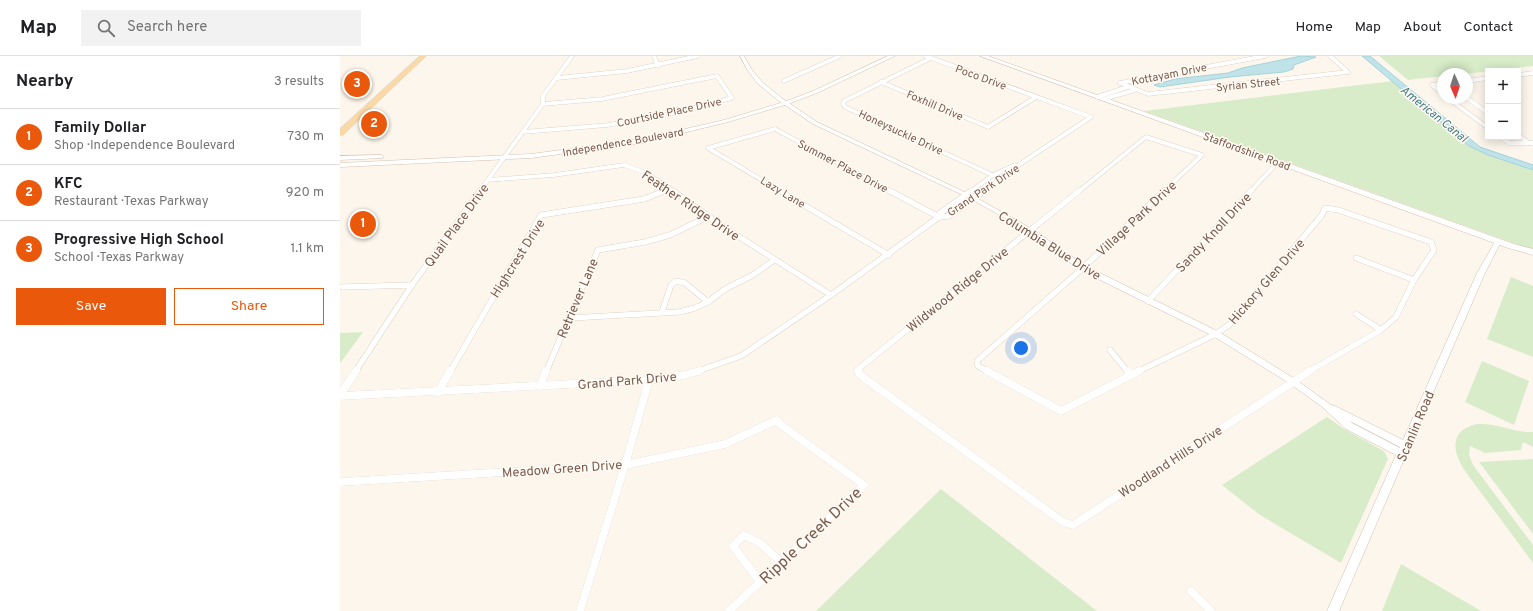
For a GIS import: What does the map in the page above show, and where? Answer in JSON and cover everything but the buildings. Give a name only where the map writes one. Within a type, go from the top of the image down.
[{"type":"main road","points":[[340,133],[416,56]]},
{"type":"main road","points":[[340,125],[423,56]]},
{"type":"main road","name":"Independence Boulevard","points":[[850,73],[883,56]]},
{"type":"main road","name":"Independence Boulevard","points":[[340,158],[398,159],[506,155],[605,145],[700,126],[783,102],[892,56]]},
{"type":"main road","name":"Staffordshire Road","points":[[983,56],[1498,242],[1533,252]]},
{"type":"main road","name":"Independence Boulevard","points":[[340,165],[398,159]]},
{"type":"main road","name":"Staffordshire Road","points":[[1511,246],[1520,253],[1533,258]]},
{"type":"street","name":"Quail Place Drive","points":[[340,396],[412,285],[543,104],[544,96],[572,56]]},
{"type":"street","points":[[654,56],[658,66]]},
{"type":"street","points":[[557,78],[599,75],[658,66],[698,56]]},
{"type":"street","name":"Columbia Blue Drive","points":[[742,56],[755,77],[783,102],[815,123],[973,198],[1030,230],[1083,268],[1216,334],[1292,381],[1324,404],[1349,426],[1405,450]]},
{"type":"street","points":[[784,81],[840,56]]},
{"type":"street","name":"Poco Drive","points":[[926,56],[1036,97]]},
{"type":"street","name":"Kottayam Drive","points":[[1128,87],[1120,83],[1265,56]]},
{"type":"street","name":"Syrian Street","points":[[1135,90],[1148,94],[1348,72],[1330,56]]},
{"type":"street","points":[[881,82],[931,58]]},
{"type":"street","points":[[1521,75],[1533,73]]},
{"type":"street","name":"Courtside Place Drive","points":[[523,132],[608,125],[670,114],[732,98],[717,76],[602,99],[543,104]]},
{"type":"street","points":[[1473,80],[1485,78]]},
{"type":"street","name":"Foxhill Drive","points":[[881,82],[988,127],[1036,97]]},
{"type":"street","name":"Honeysuckle Drive","points":[[881,82],[844,101],[843,104],[1000,179]]},
{"type":"street","points":[[1437,84],[1432,85],[1437,89]]},
{"type":"street","points":[[1097,97],[1128,87],[1135,90]]},
{"type":"street","points":[[1104,100],[1135,90]]},
{"type":"street","name":"Grand Park Drive","points":[[340,396],[649,380],[690,373],[709,368],[741,356],[890,255],[940,217],[949,216],[1026,160],[1091,117],[1036,97]]},
{"type":"street","points":[[1473,102],[1485,111]]},
{"type":"street","points":[[1456,104],[1485,126]]},
{"type":"street","name":"Summer Place Drive","points":[[744,137],[775,129],[940,217]]},
{"type":"street","name":"Lazy Lane","points":[[744,137],[708,148],[890,255]]},
{"type":"street","name":"Wildwood Ridge Drive","points":[[878,388],[860,375],[857,370],[1146,137],[1202,155]]},
{"type":"street","points":[[1521,137],[1531,143]]},
{"type":"street","points":[[1504,140],[1509,143],[1531,143]]},
{"type":"street","name":"Village Park Drive","points":[[1034,396],[978,366],[977,361],[1083,268],[1202,155]]},
{"type":"street","name":"Grand Park Drive","points":[[940,217],[940,212],[993,175],[1026,160]]},
{"type":"street","name":"Sandy Knoll Drive","points":[[1148,301],[1278,162]]},
{"type":"street","name":"Feather Ridge Drive","points":[[488,180],[554,175],[624,165],[633,167],[669,189],[774,260],[831,295]]},
{"type":"street","name":"Highcrest Drive","points":[[438,392],[541,215],[644,199],[669,189]]},
{"type":"street","name":"Hickory Glen Drive","points":[[1034,396],[1061,411],[1131,374],[1216,334],[1230,324],[1322,215],[1325,208],[1338,210],[1431,242]]},
{"type":"street","name":"Retriever Lane","points":[[540,386],[598,250],[645,242],[670,235],[707,216]]},
{"type":"street","name":"Woodland Hills Drive","points":[[878,388],[1063,522],[1073,525],[1292,381],[1381,330],[1396,317],[1414,280],[1434,250],[1431,242]]},
{"type":"street","name":"Scanlin Road","points":[[1333,611],[1405,450],[1481,273],[1498,242]]},
{"type":"street","points":[[1356,258],[1414,280]]},
{"type":"street","points":[[570,318],[679,312],[695,308],[754,275],[774,260]]},
{"type":"street","points":[[662,312],[671,285],[676,281],[685,282],[708,302]]},
{"type":"street","points":[[342,287],[412,285]]},
{"type":"street","points":[[1356,314],[1381,330]]},
{"type":"street","points":[[1110,350],[1131,374]]},
{"type":"street","points":[[580,611],[625,465],[649,380]]},
{"type":"street","name":"Meadow Green Drive","points":[[340,482],[625,465],[725,444],[777,420]]},
{"type":"street","name":"Ripple Creek Drive","points":[[729,611],[864,485],[781,425],[777,420]]},
{"type":"street","points":[[760,582],[733,546],[744,536],[760,543],[781,562]]},
{"type":"street","points":[[1191,591],[1211,611]]},
{"type":"green space","points":[[1379,56],[1533,56],[1533,66],[1516,68],[1485,68],[1485,72],[1473,73],[1473,68],[1437,68],[1437,77],[1408,80]]},
{"type":"green space","points":[[1393,81],[1469,146],[1488,155],[1533,170],[1533,250],[1144,111]]},
{"type":"green space","points":[[1511,277],[1533,286],[1533,357],[1487,339]]},
{"type":"green space","points":[[363,332],[341,362],[340,362],[340,333]]},
{"type":"green space","points":[[1482,361],[1529,381],[1514,425],[1465,402]]},
{"type":"green space","points":[[1327,417],[1344,429],[1384,451],[1388,459],[1341,563],[1260,515],[1222,485]]},
{"type":"green space","points":[[1477,424],[1533,432],[1533,447],[1523,442],[1521,450],[1485,453],[1470,446],[1469,455],[1473,465],[1533,545],[1533,563],[1465,471],[1457,456],[1457,436],[1461,431]]},
{"type":"green space","points":[[1533,459],[1533,534],[1479,462]]},
{"type":"green space","points":[[941,489],[1097,611],[816,611]]},
{"type":"green space","points":[[1401,564],[1481,611],[1382,611]]},
{"type":"water","points":[[1301,56],[1316,57],[1294,65],[1293,69],[1284,72],[1230,77],[1160,87],[1154,85],[1175,79],[1228,73],[1242,68]]},
{"type":"water","name":"American Canal","points":[[1362,56],[1370,56],[1480,147],[1533,165],[1533,170],[1488,155],[1469,146]]},
{"type":"place","name":"Progressive High School","points":[[357,84]]},
{"type":"place","name":"KFC","points":[[374,124]]},
{"type":"place","name":"Family Dollar","points":[[363,224]]}]
